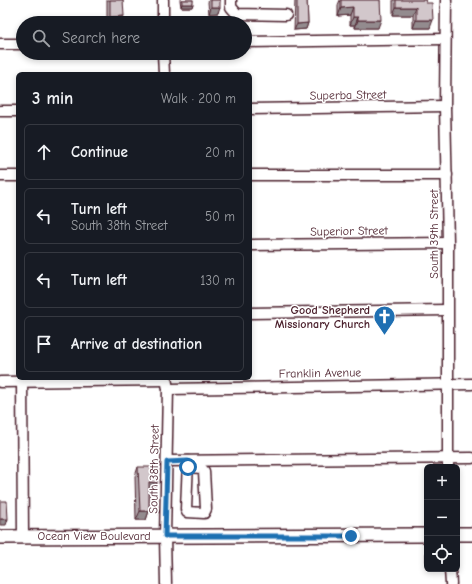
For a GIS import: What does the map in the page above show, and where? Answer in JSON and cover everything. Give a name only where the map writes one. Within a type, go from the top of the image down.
[{"type":"main road","points":[[460,534],[472,534]]},
{"type":"main road","name":"Ocean View Boulevard","points":[[0,537],[424,535]]},
{"type":"street","points":[[163,0],[163,16]]},
{"type":"street","points":[[231,0],[232,10],[237,14],[286,15]]},
{"type":"street","name":"South 39th Street","points":[[446,0],[445,106],[448,243],[448,462]]},
{"type":"street","points":[[252,42],[445,40]]},
{"type":"street","points":[[0,44],[16,44]]},
{"type":"street","points":[[163,60],[164,72]]},
{"type":"street","name":"Superba Street","points":[[252,109],[445,106]]},
{"type":"street","points":[[0,111],[16,111]]},
{"type":"street","points":[[252,175],[447,175]]},
{"type":"street","points":[[0,176],[16,176]]},
{"type":"street","name":"Superior Street","points":[[252,245],[448,243]]},
{"type":"street","points":[[252,313],[447,310]]},
{"type":"street","points":[[22,380],[23,537]]},
{"type":"street","name":"Franklin Avenue","points":[[0,382],[22,380]]},
{"type":"street","name":"Franklin Avenue","points":[[118,380],[167,382],[472,384]]},
{"type":"street","name":"South 38th Street","points":[[166,584],[165,536],[167,382]]},
{"type":"street","points":[[167,462],[188,464],[448,462],[472,458]]},
{"type":"street","points":[[450,572],[450,584]]},
{"type":"building","points":[[110,0],[123,0],[124,16],[110,16]]},
{"type":"building","points":[[182,0],[193,0],[193,4],[182,4]]},
{"type":"building","points":[[211,0],[220,0],[220,7],[211,7]]},
{"type":"building","points":[[297,0],[307,0],[308,23],[297,24]]},
{"type":"building","points":[[341,0],[380,0],[381,20],[358,20],[358,17],[353,17],[353,7],[341,8]]},
{"type":"building","points":[[396,0],[426,0],[426,3],[432,3],[433,20],[416,20],[416,7],[396,7]]},
{"type":"building","points":[[138,467],[156,467],[157,483],[149,482],[149,511],[140,511]]},
{"type":"building","points":[[0,501],[7,501],[8,519],[0,519]]},
{"type":"place","name":"Good Shepherd Missionary Church","points":[[385,336]]},
{"type":"route","points":[[188,467],[188,461],[167,462],[165,536],[351,536]]}]
